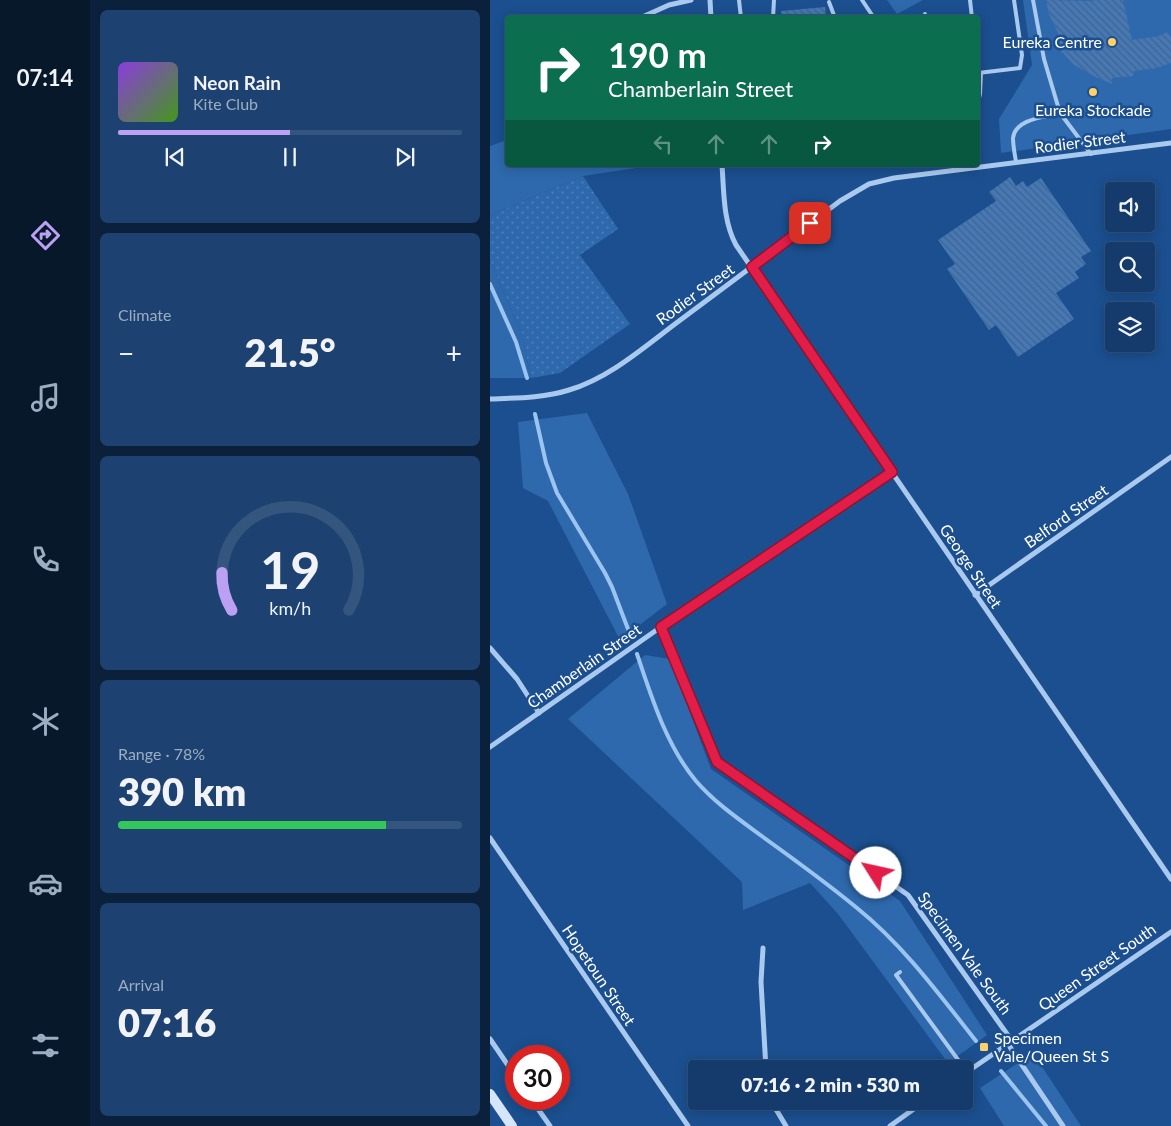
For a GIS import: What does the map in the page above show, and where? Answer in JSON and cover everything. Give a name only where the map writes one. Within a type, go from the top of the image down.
[{"type":"main road","points":[[490,1094],[512,1126]]},
{"type":"street","points":[[647,15],[669,5],[691,0]]},
{"type":"street","points":[[710,0],[711,15]]},
{"type":"street","name":"Rodier Street","points":[[980,167],[1171,143]]},
{"type":"street","name":"George Street","points":[[722,167],[726,214],[729,229],[736,245],[1171,879]]},
{"type":"street","name":"Rodier Street","points":[[490,399],[557,394],[593,380],[622,363],[840,201],[869,184],[894,178],[978,167]]},
{"type":"street","name":"Belford Street","points":[[975,594],[1171,457]]},
{"type":"street","name":"Chamberlain Street","points":[[490,747],[661,627],[892,472]]},
{"type":"street","name":"Specimen Vale South","points":[[661,627],[717,762],[908,895],[1010,1043],[1063,1126]]},
{"type":"street","points":[[490,648],[517,678],[539,713]]},
{"type":"street","name":"Hopetoun Street","points":[[490,838],[688,1126]]},
{"type":"street","name":"Queen Street South","points":[[973,1068],[1171,932]]},
{"type":"street","points":[[763,948],[761,982],[765,1060]]},
{"type":"street","points":[[490,1039],[505,1061]]},
{"type":"street","points":[[539,1110],[550,1126]]},
{"type":"street","points":[[776,1110],[786,1126]]},
{"type":"street","points":[[890,1126],[912,1110]]},
{"type":"lane","points":[[739,0],[741,15]]},
{"type":"lane","points":[[773,15],[774,0]]},
{"type":"lane","points":[[862,0],[872,15]]},
{"type":"lane","points":[[970,0],[972,15]]},
{"type":"lane","points":[[980,73],[1020,68],[1022,55],[1014,0]]},
{"type":"lane","points":[[1033,0],[1044,59],[1060,113],[1091,154]]},
{"type":"lane","points":[[829,2],[833,15]]},
{"type":"lane","points":[[1016,162],[1013,140],[1018,127],[1030,121],[1060,113]]},
{"type":"lane","points":[[900,972],[896,975],[956,1060]]},
{"type":"shaded area","points":[[887,0],[923,0],[897,14]]},
{"type":"shaded area","name":"Eureka Stockade","points":[[1023,0],[1171,0],[1171,129],[1001,153],[999,119],[1032,65]]},
{"type":"shaded area","points":[[505,141],[505,167],[642,167],[583,176],[490,215],[490,146]]},
{"type":"shaded area","points":[[583,176],[618,229],[580,255],[630,324],[560,373],[531,378],[521,331],[490,261],[490,215]]},
{"type":"shaded area","points":[[490,261],[521,331],[531,378],[490,378]]},
{"type":"shaded area","points":[[587,413],[628,494],[667,604],[620,640],[548,501],[523,488],[518,422]]},
{"type":"shaded area","points":[[645,655],[670,659],[711,769],[900,901],[987,1035],[952,1060],[946,1060],[838,914],[810,883],[743,910],[742,882],[568,719]]},
{"type":"shaded area","points":[[1033,1053],[1081,1126],[1004,1126],[980,1088]]},
{"type":"building","name":"Eureka Centre","points":[[1046,0],[1123,0],[1132,40],[1159,36],[1167,32],[1171,37],[1171,63],[1157,68],[1134,71],[1133,76],[1112,78],[1112,84],[1096,77],[1074,65],[1053,41],[1060,37],[1049,14]]},
{"type":"building","points":[[825,7],[826,15],[782,15],[781,11]]},
{"type":"building","points":[[1010,177],[1016,186],[1023,181],[1027,187],[1041,178],[1091,251],[1081,257],[1086,264],[1075,272],[1079,278],[1056,293],[1074,319],[1018,357],[996,325],[989,330],[947,269],[955,264],[938,240],[996,201],[989,192]]},
{"type":"waterway","points":[[490,284],[516,342],[527,378]]},
{"type":"waterway","points":[[535,414],[546,463],[557,493],[605,573],[628,629]]},
{"type":"waterway","points":[[637,654],[654,704],[668,737],[685,767],[696,781],[728,811],[823,881],[874,922],[920,971],[976,1041]]},
{"type":"waterway","points":[[1001,1071],[1046,1126]]},
{"type":"place","name":"Eureka Centre","points":[[1112,42]]},
{"type":"place","name":"Eureka Stockade","points":[[1093,92]]},
{"type":"place","name":"Specimen Vale/Queen St S","points":[[984,1047]]},
{"type":"route","points":[[810,223],[752,267],[892,472],[661,627],[717,762],[876,873]]}]
